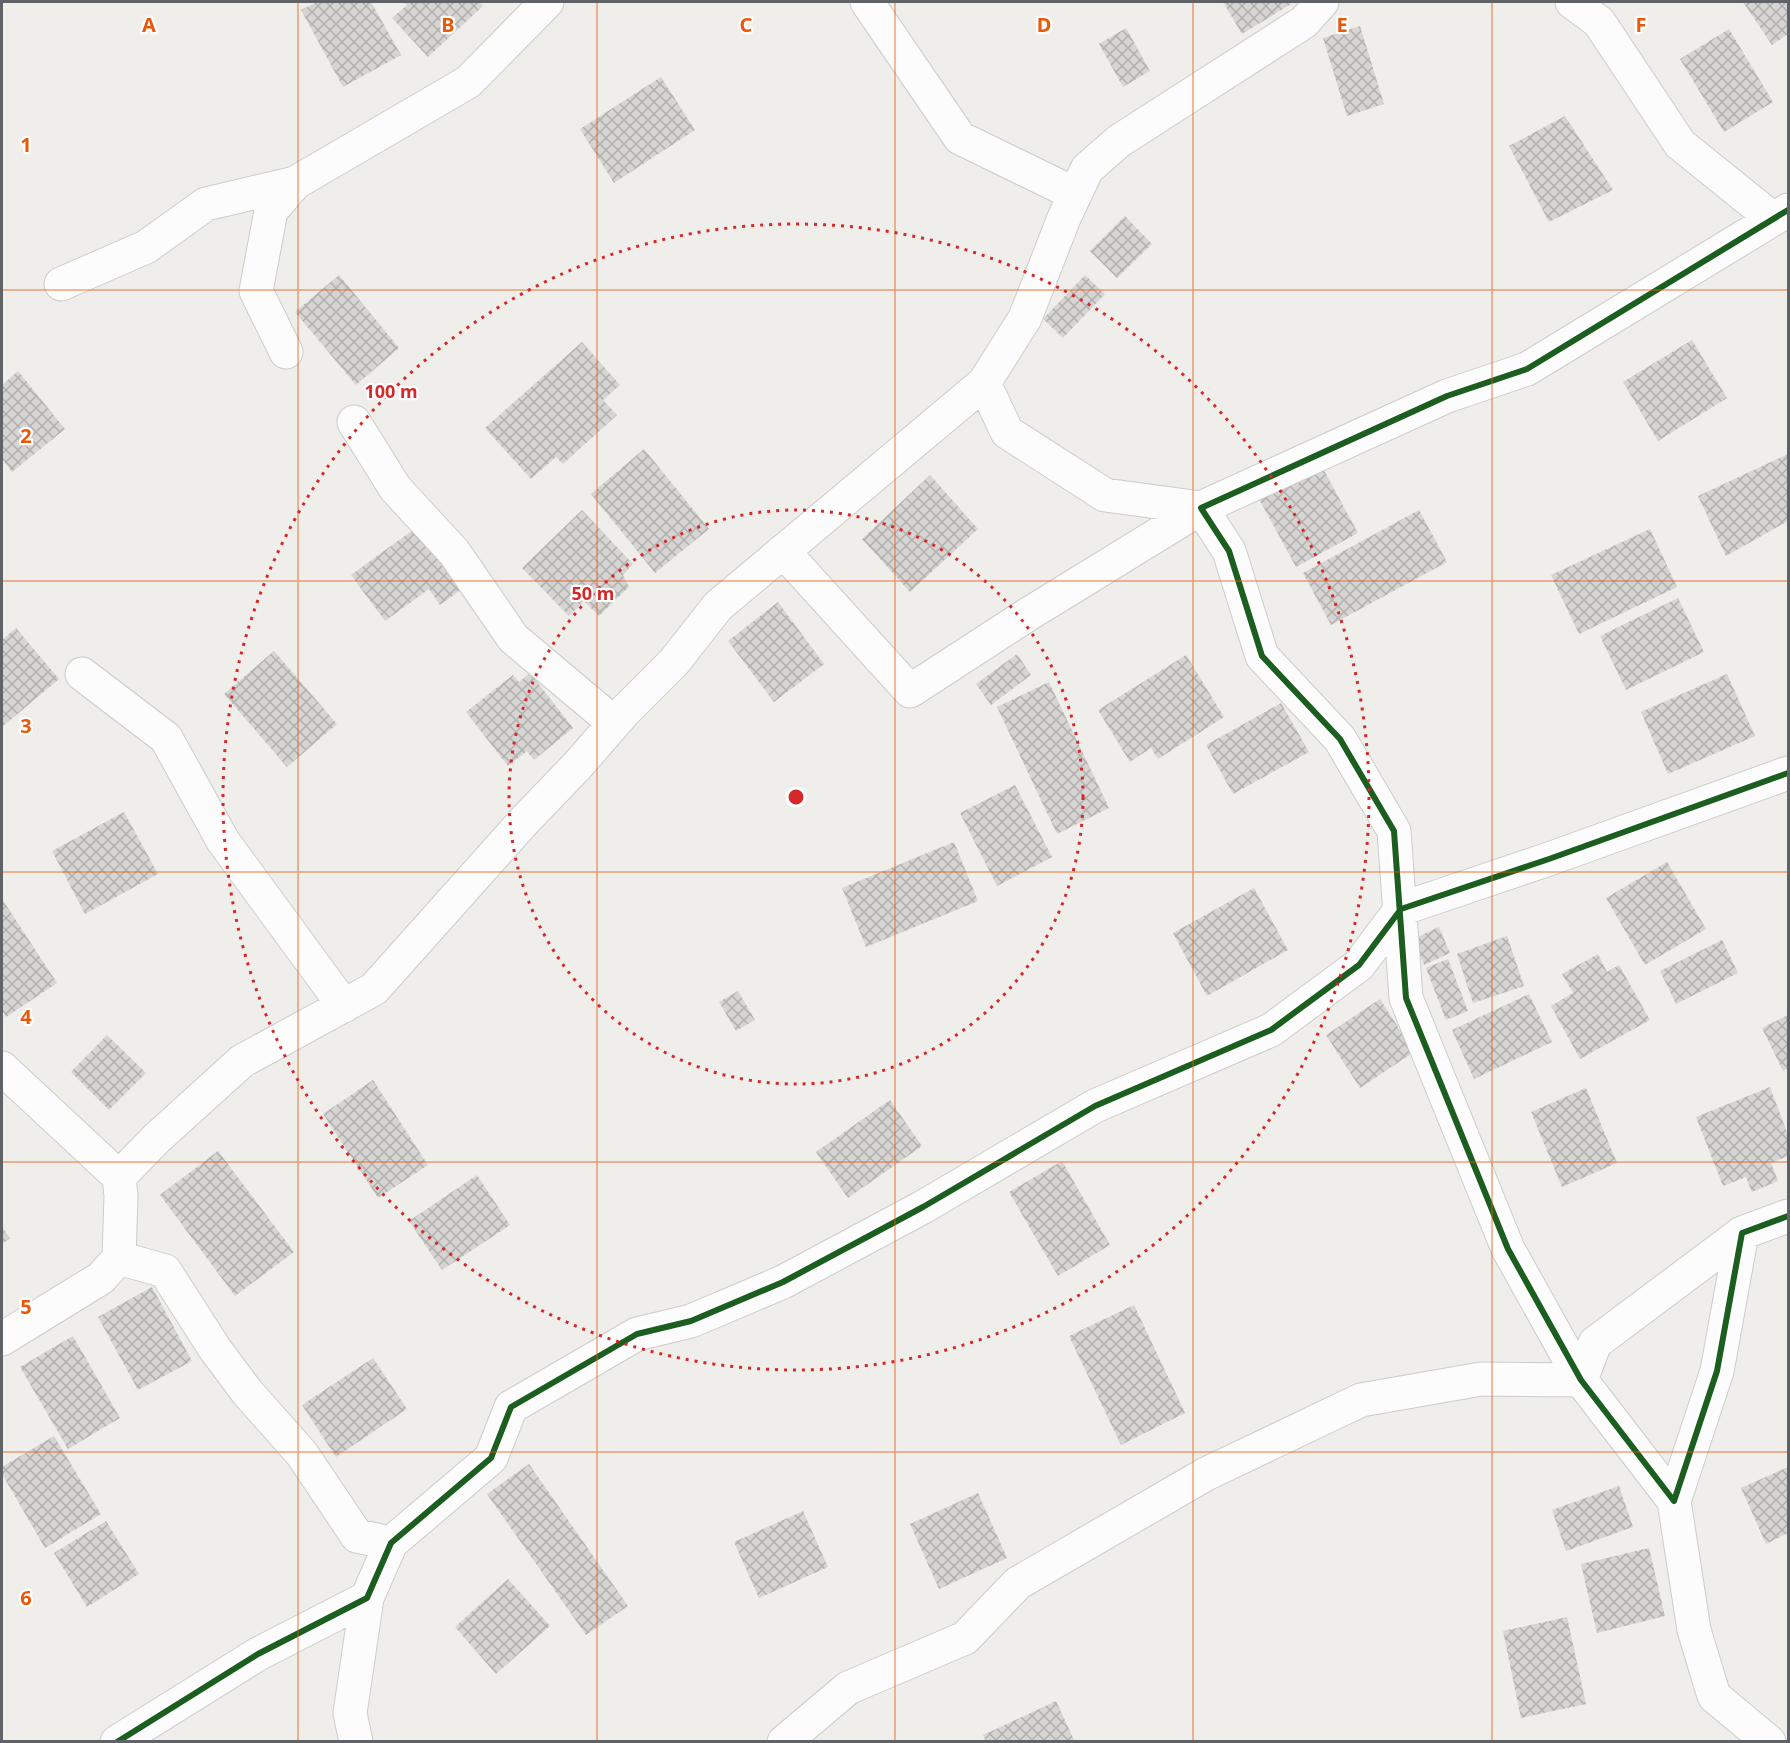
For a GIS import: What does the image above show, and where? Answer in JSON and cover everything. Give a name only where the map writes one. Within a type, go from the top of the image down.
[{"type":"street","points":[[61,284],[146,247],[206,204],[295,183],[468,82],[547,2]]},
{"type":"street","points":[[867,2],[960,138],[1075,194]]},
{"type":"street","points":[[119,1177],[157,1138],[243,1062],[374,989],[614,723],[674,662],[718,606],[984,383],[1025,318],[1087,169],[1119,141],[1304,22],[1322,2]]},
{"type":"street","points":[[783,551],[910,691],[1027,615],[1201,508],[1447,396],[1527,369],[1781,214],[1680,144],[1599,22],[1572,2]]},
{"type":"street","points":[[286,352],[256,291],[271,211],[295,183]]},
{"type":"street","points":[[984,383],[1007,432],[1105,495],[1201,508],[1229,551],[1262,656],[1340,739],[1394,831],[1406,998],[1508,1250],[1581,1380],[1674,1501]]},
{"type":"street","points":[[354,422],[395,488],[454,552],[513,638],[614,723]]},
{"type":"street","points":[[82,674],[166,738],[223,841],[344,1006]]},
{"type":"street","points":[[356,1742],[350,1713],[367,1598],[391,1543],[490,1458],[511,1407],[637,1334],[691,1321],[783,1282],[923,1207],[1095,1106],[1271,1030],[1359,965],[1401,909],[1549,859],[1788,773]]},
{"type":"street","points":[[2,1068],[119,1177],[121,1196],[119,1258],[101,1278],[2,1340]]},
{"type":"street","points":[[1581,1380],[1595,1343],[1742,1233],[1788,1216]]},
{"type":"street","points":[[1742,1233],[1717,1371],[1674,1501],[1694,1630],[1714,1696],[1769,1742]]},
{"type":"street","points":[[119,1258],[165,1271],[222,1358],[247,1392],[302,1454],[357,1536],[391,1543]]},
{"type":"street","points":[[783,1742],[848,1688],[965,1638],[1018,1583],[1206,1474],[1361,1400],[1481,1379],[1581,1380]]},
{"type":"street","points":[[117,1742],[258,1654],[367,1598]]},
{"type":"building","points":[[317,2],[371,2],[401,55],[343,87],[301,10]]},
{"type":"building","points":[[404,2],[479,2],[483,6],[428,57],[392,18],[407,5]]},
{"type":"building","points":[[1223,2],[1289,2],[1291,4],[1242,34]]},
{"type":"building","points":[[1743,2],[1788,2],[1788,34],[1772,45]]},
{"type":"building","points":[[1360,26],[1384,104],[1347,116],[1323,38]]},
{"type":"building","points":[[1126,28],[1150,71],[1123,87],[1099,44]]},
{"type":"building","points":[[1729,29],[1773,102],[1724,132],[1680,59]]},
{"type":"building","points":[[661,77],[695,130],[614,183],[580,129]]},
{"type":"building","points":[[1565,116],[1613,190],[1549,222],[1509,146]]},
{"type":"building","points":[[1125,216],[1152,244],[1117,278],[1090,251]]},
{"type":"building","points":[[339,275],[399,348],[356,385],[295,312]]},
{"type":"building","points":[[1085,275],[1105,294],[1063,338],[1043,319]]},
{"type":"building","points":[[1692,340],[1727,398],[1658,441],[1623,382]]},
{"type":"building","points":[[582,342],[620,385],[603,400],[617,415],[563,464],[556,457],[531,479],[485,428]]},
{"type":"building","points":[[18,371],[65,429],[12,472],[2,459],[2,385]]},
{"type":"building","points":[[644,449],[709,529],[655,573],[591,494]]},
{"type":"building","points":[[1788,454],[1788,521],[1726,556],[1698,496]]},
{"type":"building","points":[[1320,463],[1358,533],[1296,567],[1258,497]]},
{"type":"building","points":[[930,475],[978,529],[910,592],[862,539]]},
{"type":"building","points":[[582,510],[633,564],[623,575],[629,587],[599,616],[584,601],[569,616],[522,568]]},
{"type":"building","points":[[1419,510],[1447,562],[1331,625],[1303,573]]},
{"type":"building","points":[[417,527],[462,589],[440,605],[429,589],[385,621],[351,575]]},
{"type":"building","points":[[1650,529],[1677,587],[1579,634],[1551,575]]},
{"type":"building","points":[[1678,598],[1704,652],[1626,690],[1600,636]]},
{"type":"building","points":[[778,602],[824,664],[774,702],[728,641]]},
{"type":"building","points":[[16,628],[59,679],[2,727],[2,640]]},
{"type":"building","points":[[274,651],[337,724],[287,767],[224,694]]},
{"type":"building","points":[[1017,654],[1031,675],[991,705],[976,684]]},
{"type":"building","points":[[1186,655],[1224,717],[1158,759],[1151,748],[1130,762],[1098,710]]},
{"type":"building","points":[[530,673],[573,728],[534,760],[527,751],[508,766],[466,712],[513,675],[519,682]]},
{"type":"building","points":[[1727,674],[1755,736],[1668,774],[1641,712]]},
{"type":"building","points":[[1049,682],[1109,808],[1057,834],[997,707]]},
{"type":"building","points":[[1281,703],[1309,752],[1233,794],[1206,745]]},
{"type":"building","points":[[1015,785],[1052,857],[997,886],[960,813]]},
{"type":"building","points":[[124,812],[158,874],[85,914],[52,851]]},
{"type":"building","points":[[954,842],[978,901],[866,947],[842,888]]},
{"type":"building","points":[[1667,862],[1706,929],[1645,965],[1606,898]]},
{"type":"building","points":[[1254,888],[1288,950],[1207,996],[1173,933]]},
{"type":"building","points":[[2,899],[57,983],[6,1017],[2,1010]]},
{"type":"building","points":[[1439,927],[1450,953],[1424,965],[1413,939]]},
{"type":"building","points":[[1507,936],[1524,986],[1473,1003],[1457,954]]},
{"type":"building","points":[[1722,940],[1738,973],[1676,1004],[1660,971]]},
{"type":"building","points":[[1598,954],[1607,972],[1619,965],[1650,1020],[1580,1059],[1551,1006],[1573,993],[1562,974]]},
{"type":"building","points":[[1448,959],[1468,1011],[1446,1020],[1426,968]]},
{"type":"building","points":[[738,991],[755,1020],[736,1031],[719,1002]]},
{"type":"building","points":[[1529,994],[1552,1042],[1474,1079],[1452,1030]]},
{"type":"building","points":[[1380,999],[1414,1052],[1360,1088],[1326,1035]]},
{"type":"building","points":[[1788,1015],[1788,1068],[1783,1071],[1762,1028]]},
{"type":"building","points":[[107,1035],[146,1073],[109,1110],[71,1072]]},
{"type":"building","points":[[373,1080],[428,1165],[378,1198],[323,1114]]},
{"type":"building","points":[[1770,1087],[1788,1135],[1788,1156],[1771,1163],[1778,1181],[1752,1192],[1746,1177],[1723,1186],[1696,1117]]},
{"type":"building","points":[[1586,1088],[1617,1163],[1562,1187],[1531,1112]]},
{"type":"building","points":[[890,1100],[922,1146],[848,1198],[816,1152]]},
{"type":"building","points":[[218,1151],[294,1252],[235,1296],[160,1195]]},
{"type":"building","points":[[1062,1161],[1110,1245],[1058,1276],[1009,1192]]},
{"type":"building","points":[[477,1175],[510,1225],[442,1270],[409,1221]]},
{"type":"building","points":[[2,1227],[10,1238],[2,1244]]},
{"type":"building","points":[[152,1287],[192,1361],[138,1390],[98,1317]]},
{"type":"building","points":[[1134,1305],[1185,1413],[1121,1445],[1069,1336]]},
{"type":"building","points":[[73,1336],[120,1418],[68,1449],[20,1367]]},
{"type":"building","points":[[373,1358],[407,1409],[336,1457],[302,1405]]},
{"type":"building","points":[[54,1436],[101,1514],[45,1548],[2,1474],[2,1467]]},
{"type":"building","points":[[529,1464],[628,1606],[586,1635],[487,1494]]},
{"type":"building","points":[[1788,1467],[1788,1533],[1766,1544],[1741,1488]]},
{"type":"building","points":[[1619,1486],[1633,1527],[1566,1551],[1552,1510]]},
{"type":"building","points":[[978,1493],[1007,1558],[939,1589],[910,1524]]},
{"type":"building","points":[[803,1511],[828,1567],[759,1598],[734,1542]]},
{"type":"building","points":[[106,1521],[139,1574],[87,1607],[54,1553]]},
{"type":"building","points":[[1649,1548],[1665,1616],[1597,1633],[1581,1564]]},
{"type":"building","points":[[508,1579],[550,1626],[496,1674],[455,1627]]},
{"type":"building","points":[[1567,1617],[1586,1704],[1521,1718],[1503,1631]]},
{"type":"building","points":[[1056,1701],[1075,1742],[986,1742],[983,1735]]},
{"type":"cycle path","points":[[1788,210],[1527,369],[1447,396],[1201,508],[1229,551],[1262,656],[1340,739],[1394,831],[1406,998],[1508,1249],[1581,1380],[1674,1501],[1717,1371],[1742,1233],[1788,1216]]},
{"type":"cycle path","points":[[117,1742],[258,1654],[367,1598],[391,1543],[491,1458],[511,1407],[637,1334],[691,1321],[783,1282],[923,1207],[1095,1106],[1271,1030],[1359,965],[1401,909],[1549,859],[1788,773]]}]
